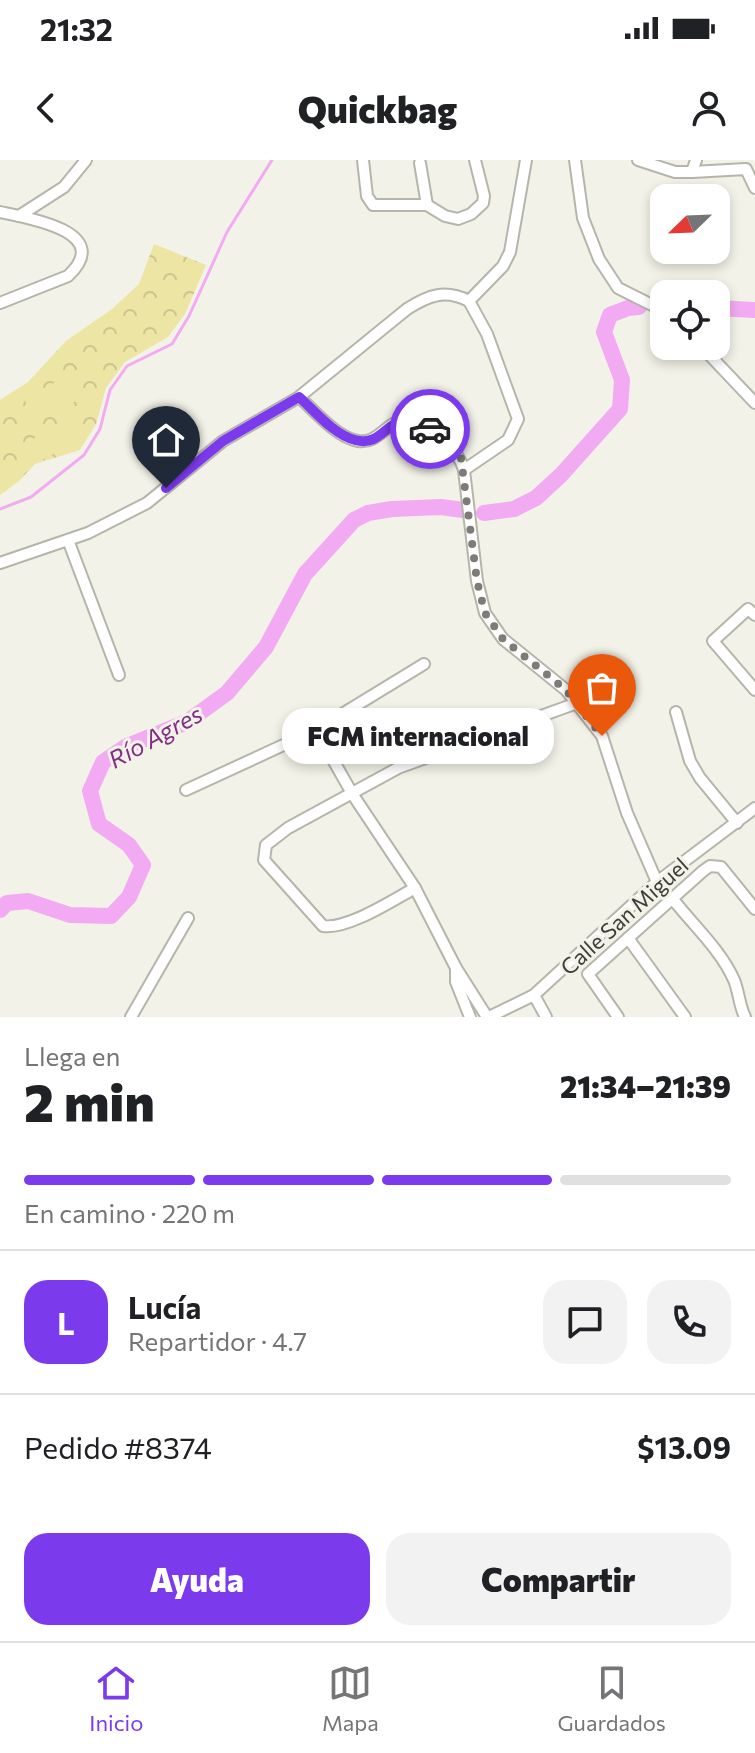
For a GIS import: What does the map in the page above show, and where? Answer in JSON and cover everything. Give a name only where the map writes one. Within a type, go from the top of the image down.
[{"type":"street","points":[[19,216],[64,187],[86,160]]},
{"type":"street","points":[[363,160],[367,196],[373,205],[427,205],[453,219],[464,217],[481,206],[484,196],[475,160]]},
{"type":"street","points":[[469,301],[503,266],[510,252],[526,160]]},
{"type":"street","points":[[575,160],[583,218],[599,259],[618,288],[650,304]]},
{"type":"street","points":[[638,160],[675,172],[746,169],[755,188]]},
{"type":"street","points":[[692,172],[696,160]]},
{"type":"street","points":[[420,163],[427,205]]},
{"type":"street","points":[[0,212],[68,231],[78,238],[81,249],[76,268],[68,276],[0,303]]},
{"type":"street","points":[[0,563],[68,540],[125,516],[147,503],[223,441],[299,397],[424,298],[438,293],[454,293],[469,301],[487,334],[518,419],[508,440],[464,470]]},
{"type":"street","points":[[714,360],[755,403]]},
{"type":"street","points":[[299,397],[333,427],[355,441],[375,439],[402,420],[417,421],[438,434],[461,458],[477,581],[485,613],[503,639],[566,690],[602,736],[627,813],[657,882]]},
{"type":"street","points":[[68,540],[119,675]]},
{"type":"street","points":[[755,615],[748,609],[713,641],[755,690]]},
{"type":"street","points":[[186,790],[316,730],[424,664]]},
{"type":"street","points":[[415,888],[373,911],[331,928],[323,926],[264,860],[266,845],[288,828],[398,768],[577,703]]},
{"type":"street","points":[[676,712],[690,761],[737,823]]},
{"type":"street","points":[[316,730],[353,795],[415,888],[456,968],[488,1017]]},
{"type":"street","name":"Calle San Miguel","points":[[488,1017],[534,995],[657,882],[755,808]]},
{"type":"street","points":[[618,1017],[588,974],[703,871],[716,865],[721,867],[755,909]]},
{"type":"street","points":[[672,898],[724,963],[735,982],[745,1017]]},
{"type":"street","points":[[131,1017],[188,918]]},
{"type":"street","points":[[628,938],[685,1017]]},
{"type":"street","points":[[456,968],[456,982],[470,1017]]},
{"type":"street","points":[[534,995],[546,1017]]},
{"type":"green space","points":[[154,244],[206,265],[185,314],[168,337],[125,362],[106,388],[96,424],[80,450],[35,464],[0,495],[0,400],[28,382],[66,341],[112,309],[139,284]]},
{"type":"green space","points":[[66,377],[76,401],[35,422],[24,398]]},
{"type":"green space","points":[[69,419],[80,440],[42,460],[31,440]]},
{"type":"waterway","points":[[0,509],[31,497],[84,455],[100,429],[110,390],[127,366],[172,344],[189,316],[227,232],[272,160]]},
{"type":"waterway","name":"Río Agres","points":[[484,513],[514,509],[536,498],[620,409],[622,380],[604,332],[610,315],[639,307]]},
{"type":"waterway","name":"Río Agres","points":[[730,309],[755,310]]},
{"type":"waterway","name":"Río Agres","points":[[0,910],[7,903],[28,901],[70,915],[111,916],[129,897],[143,865],[129,845],[99,824],[90,791],[103,762],[125,747],[187,722],[227,693],[266,647],[305,574],[354,520],[368,513],[392,509],[441,507],[463,510]]},
{"type":"way so far","points":[[430,429],[452,446],[461,458],[477,581],[485,613],[503,639],[566,690],[602,736]]},
{"type":"place","name":"FCM internacional","points":[[602,736]]},
{"type":"route","points":[[166,488],[223,441],[299,397],[333,427],[355,441],[375,439],[395,423],[407,419],[430,429]]}]
